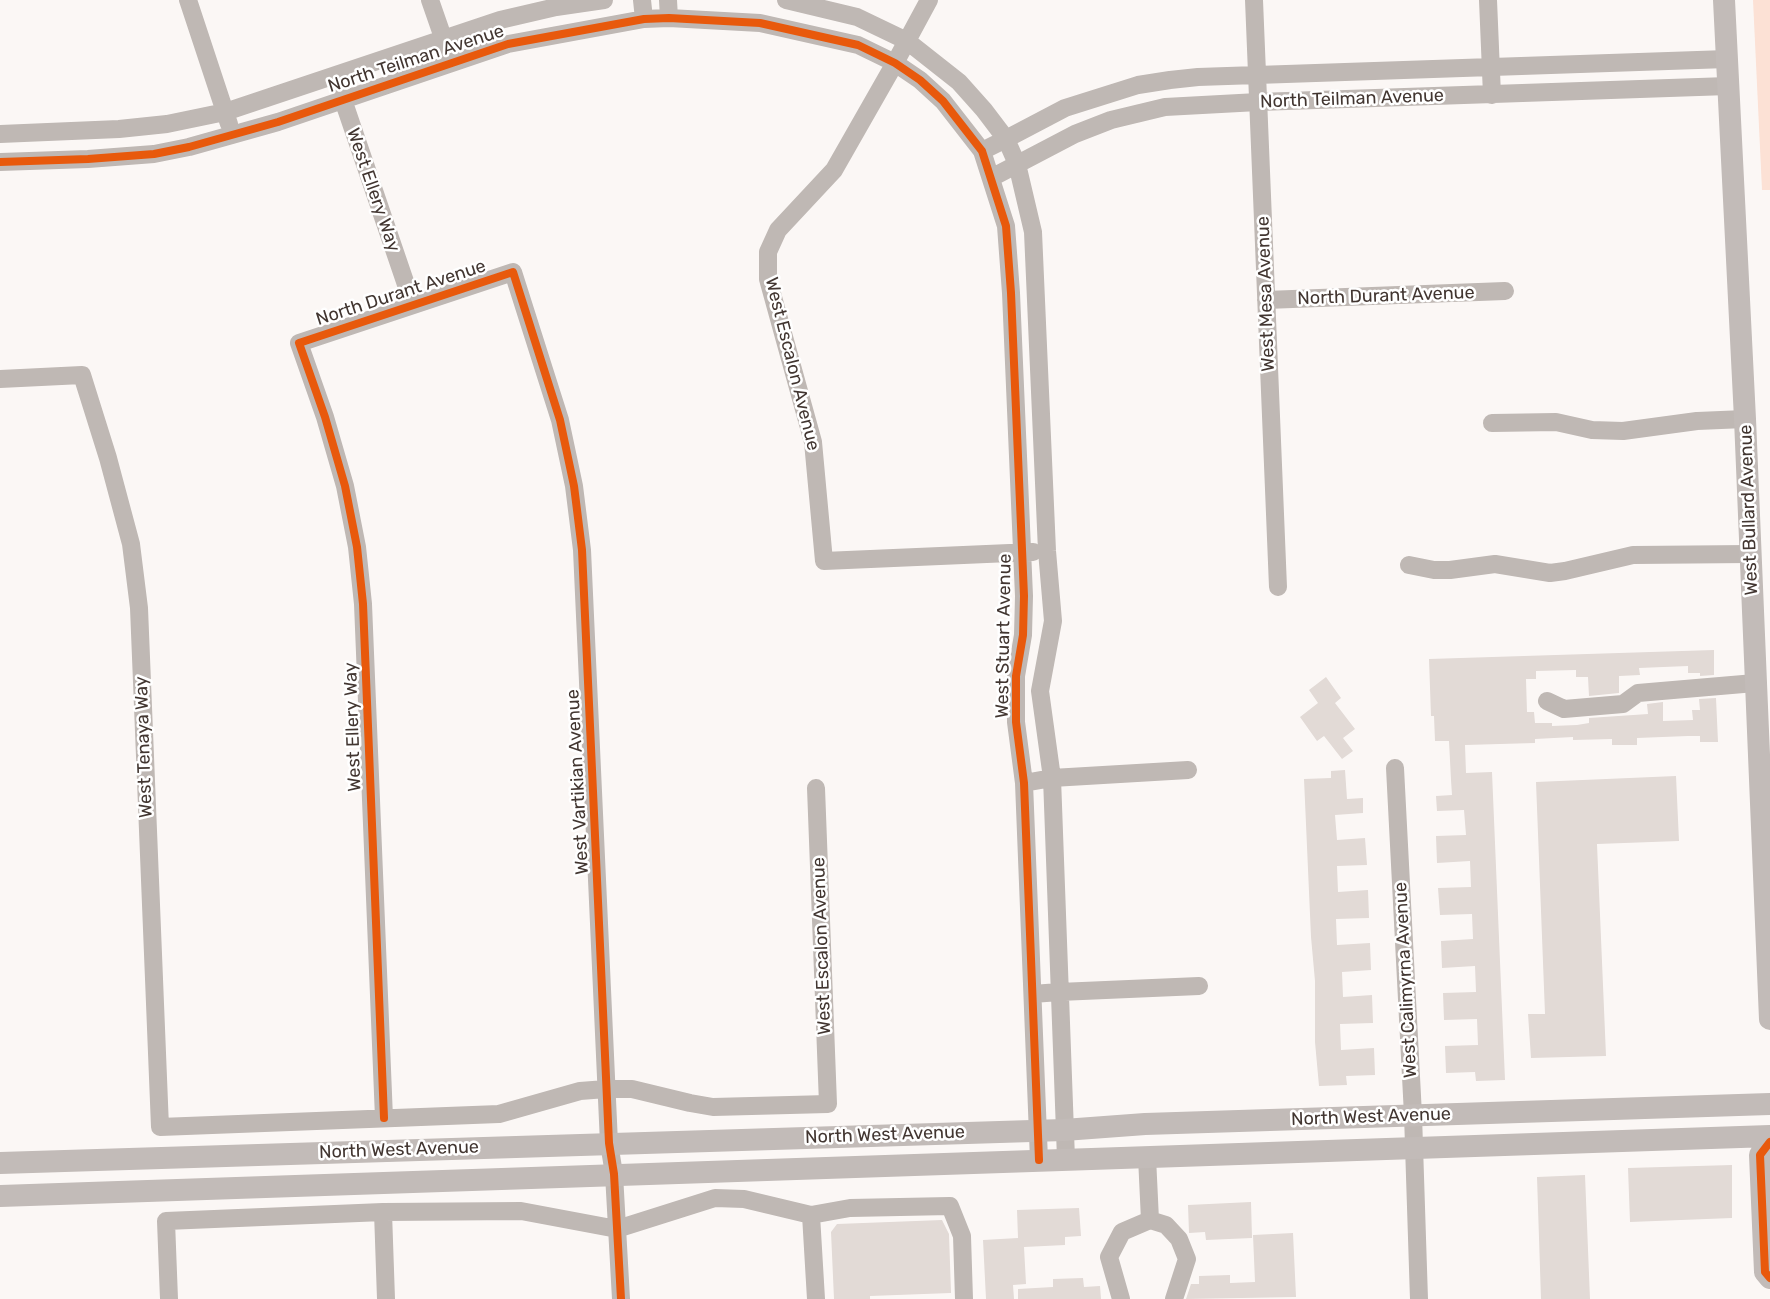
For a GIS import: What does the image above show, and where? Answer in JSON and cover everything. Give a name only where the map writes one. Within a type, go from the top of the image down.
[{"type":"main road","name":"West Bullard Avenue","points":[[1724,0],[1750,554],[1762,646],[1755,683],[1765,783],[1770,1019]]},
{"type":"main road","name":"North West Avenue","points":[[0,1163],[1038,1131],[1145,1124],[1770,1104]]},
{"type":"main road","name":"North West Avenue","points":[[0,1196],[1770,1136]]},
{"type":"main road","points":[[1770,1142],[1760,1155],[1765,1272],[1770,1278]]},
{"type":"street","points":[[188,0],[233,136]]},
{"type":"street","points":[[430,0],[451,62]]},
{"type":"street","name":"North Teilman Avenue","points":[[0,134],[119,129],[167,124],[225,112],[511,18],[556,7],[604,0]]},
{"type":"street","points":[[642,0],[644,20]]},
{"type":"street","points":[[786,0],[856,17],[907,41],[959,82],[1006,139]]},
{"type":"street","name":"West Escalon Avenue","points":[[929,0],[896,63],[834,170],[778,230],[768,252],[768,279],[813,442],[824,561],[1021,552]]},
{"type":"street","name":"West Mesa Avenue","points":[[1254,0],[1278,587]]},
{"type":"street","points":[[1488,0],[1492,95]]},
{"type":"street","name":"North Teilman Avenue","points":[[0,162],[154,154],[189,147],[233,136],[508,44],[644,20],[669,9],[759,23],[858,45],[896,63],[920,80],[943,101],[982,151],[1065,108],[1138,85],[1198,77],[1727,59]]},
{"type":"street","name":"West Ellery Way","points":[[334,75],[413,305]]},
{"type":"street","name":"North Teilman Avenue","points":[[991,178],[1075,134],[1111,120],[1143,111],[1197,104],[1728,86]]},
{"type":"street","name":"West Stuart Avenue","points":[[1006,139],[1017,164],[1033,232],[1047,551],[1053,621],[1040,691],[1052,778],[1066,1159]]},
{"type":"street","name":"West Stuart Avenue","points":[[982,151],[1005,226],[1011,293],[1024,596],[1023,635],[1016,676],[1016,722],[1024,783],[1039,1160]]},
{"type":"street","name":"North Durant Avenue","points":[[299,343],[513,272]]},
{"type":"street","name":"West Vartikian Avenue","points":[[513,272],[560,420],[573,486],[582,550],[606,1089],[609,1143],[614,1174],[621,1299]]},
{"type":"street","name":"North Durant Avenue","points":[[1266,300],[1505,291]]},
{"type":"street","name":"West Ellery Way","points":[[299,343],[325,417],[345,486],[357,547],[362,593],[384,1118]]},
{"type":"street","name":"West Tenaya Way","points":[[0,379],[82,375],[108,458],[131,544],[139,608],[160,1127],[384,1118]]},
{"type":"street","points":[[1492,423],[1556,422],[1592,430],[1623,431],[1697,421],[1745,419]]},
{"type":"street","points":[[1021,552],[1047,551]]},
{"type":"street","points":[[1409,565],[1434,570],[1450,570],[1495,564],[1550,573],[1633,555],[1750,554]]},
{"type":"street","points":[[1547,701],[1564,709],[1623,704],[1638,693],[1755,683]]},
{"type":"street","name":"West Calimyrna Avenue","points":[[1395,768],[1413,1115],[1419,1299]]},
{"type":"street","points":[[1024,783],[1052,778],[1188,770]]},
{"type":"street","name":"West Escalon Avenue","points":[[606,1089],[632,1089],[713,1107],[828,1104],[816,788]]},
{"type":"street","points":[[1033,994],[1199,986]]},
{"type":"street","points":[[384,1118],[499,1114],[580,1091],[606,1089]]},
{"type":"street","points":[[1147,1157],[1150,1220]]},
{"type":"street","points":[[169,1299],[166,1221],[383,1212],[521,1211],[617,1229],[715,1198],[744,1199],[811,1215],[850,1208],[950,1206],[962,1236],[964,1299]]},
{"type":"street","points":[[383,1212],[386,1299]]},
{"type":"street","points":[[811,1215],[816,1299]]},
{"type":"street","points":[[1121,1299],[1109,1257],[1122,1232],[1150,1220],[1166,1225],[1179,1239],[1186,1259],[1174,1299]]},
{"type":"shaded area","points":[[1753,0],[1770,0],[1770,190],[1762,190]]},
{"type":"building","points":[[1714,650],[1714,675],[1700,676],[1700,673],[1688,673],[1688,666],[1639,668],[1640,675],[1619,676],[1619,693],[1589,696],[1588,677],[1576,677],[1576,670],[1536,671],[1536,679],[1526,679],[1527,712],[1534,712],[1535,723],[1552,723],[1552,726],[1577,725],[1589,723],[1589,718],[1648,714],[1647,704],[1663,702],[1663,721],[1693,720],[1692,710],[1700,710],[1699,699],[1716,698],[1718,742],[1700,742],[1700,736],[1688,736],[1637,738],[1637,745],[1612,745],[1612,739],[1573,740],[1573,737],[1535,739],[1535,743],[1465,745],[1466,773],[1492,772],[1505,1080],[1476,1081],[1475,1072],[1446,1073],[1445,1046],[1478,1045],[1477,1019],[1444,1020],[1443,993],[1476,992],[1475,966],[1442,968],[1441,941],[1473,939],[1472,914],[1440,915],[1438,888],[1471,887],[1470,861],[1437,863],[1436,836],[1466,835],[1464,810],[1437,811],[1436,796],[1452,795],[1449,741],[1435,741],[1434,716],[1431,716],[1429,659]]},
{"type":"building","points":[[1326,677],[1341,698],[1335,703],[1355,729],[1343,738],[1353,751],[1342,759],[1324,736],[1317,741],[1300,717],[1318,703],[1309,690]]},
{"type":"building","points":[[1345,770],[1347,799],[1363,798],[1363,813],[1335,815],[1337,840],[1365,838],[1367,865],[1337,866],[1338,892],[1368,890],[1369,918],[1336,919],[1337,945],[1370,943],[1371,970],[1342,972],[1343,997],[1372,995],[1373,1023],[1340,1024],[1341,1050],[1374,1048],[1375,1075],[1346,1076],[1347,1085],[1319,1086],[1315,1042],[1315,981],[1304,779],[1331,778],[1331,771]]},
{"type":"building","points":[[1676,776],[1679,841],[1597,844],[1606,1056],[1531,1058],[1528,1014],[1545,1014],[1536,782]]},
{"type":"building","points":[[1732,1165],[1732,1218],[1630,1222],[1628,1168]]},
{"type":"building","points":[[1585,1175],[1590,1299],[1541,1299],[1537,1177]]},
{"type":"building","points":[[1251,1202],[1252,1238],[1206,1240],[1205,1232],[1189,1233],[1188,1205]]},
{"type":"building","points":[[1079,1208],[1081,1236],[1065,1237],[1065,1245],[1024,1247],[1026,1284],[1013,1285],[1014,1299],[986,1299],[983,1240],[1018,1238],[1017,1210]]},
{"type":"building","points":[[942,1220],[949,1234],[951,1293],[870,1296],[870,1299],[834,1299],[831,1232],[837,1224]]},
{"type":"building","points":[[1293,1233],[1296,1297],[1186,1299],[1191,1284],[1199,1284],[1199,1276],[1230,1275],[1230,1283],[1255,1282],[1253,1235]]},
{"type":"building","points":[[1083,1278],[1084,1287],[1100,1286],[1101,1299],[1018,1299],[1018,1289],[1053,1287],[1053,1279]]},
{"type":"cycle path","points":[[0,162],[154,154],[189,147],[278,122],[508,44],[644,19],[669,18],[760,23],[858,45],[895,63],[920,80],[943,101],[982,151],[1006,226],[1024,596],[1023,635],[1016,676],[1016,722],[1024,783],[1039,1160]]},
{"type":"cycle path","points":[[384,1118],[363,604],[357,547],[345,486],[325,417],[299,343],[513,272],[560,420],[574,486],[582,550],[609,1143],[614,1174],[621,1299]]},
{"type":"cycle path","points":[[1770,1142],[1760,1155],[1765,1272],[1770,1278]]}]
